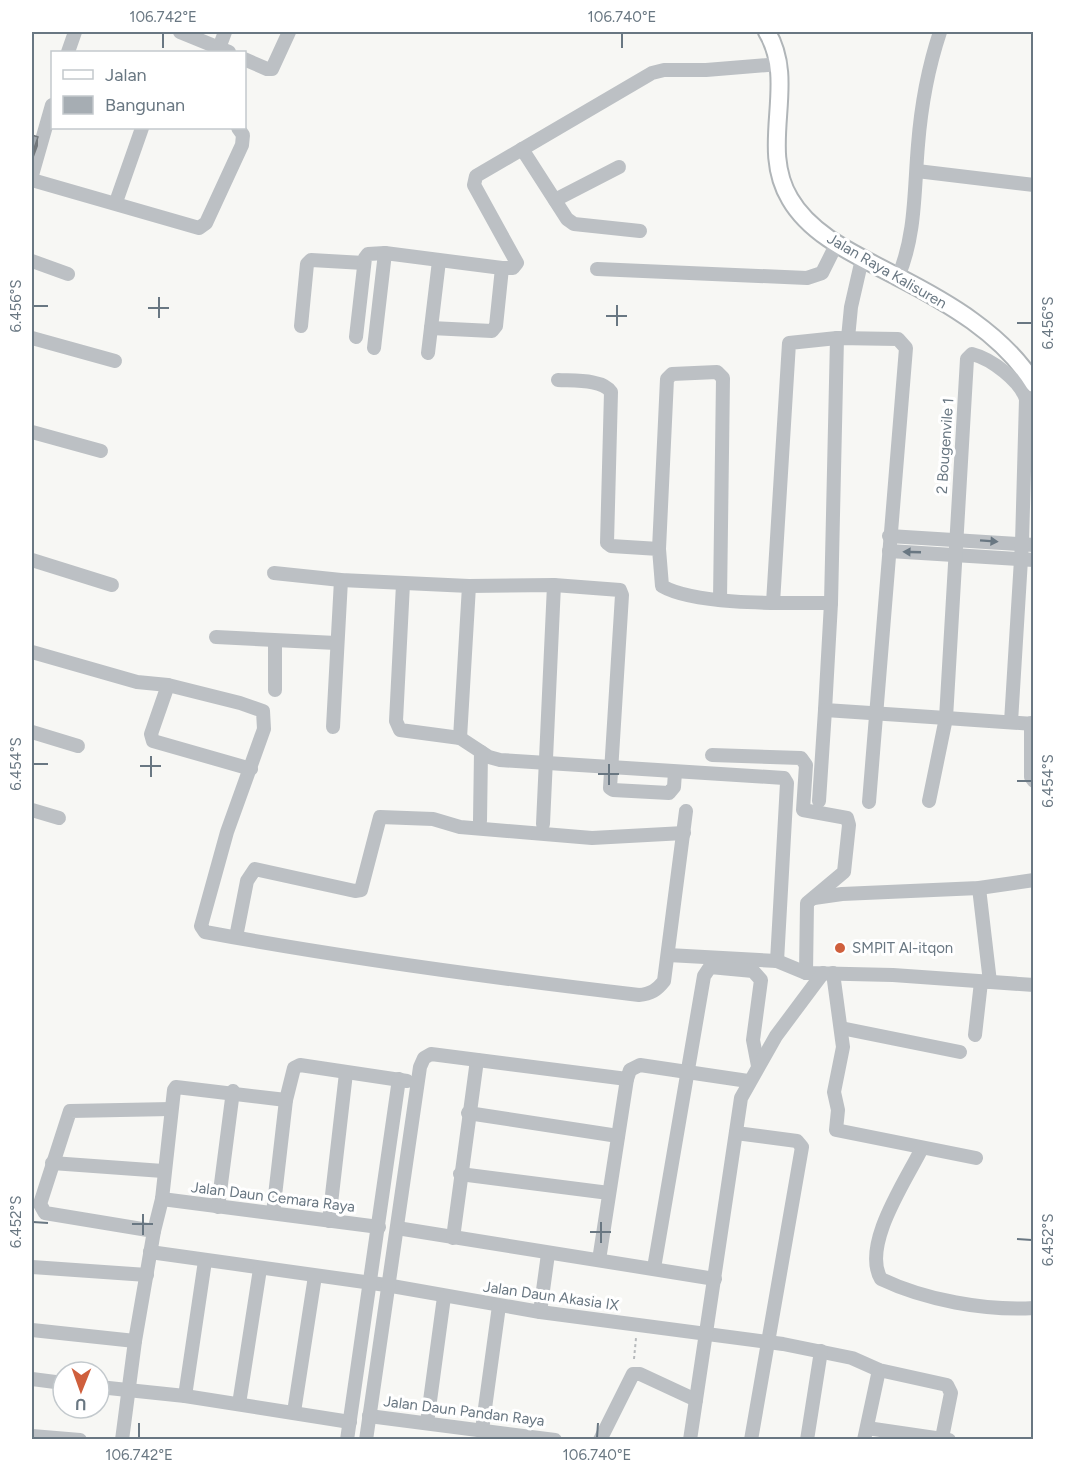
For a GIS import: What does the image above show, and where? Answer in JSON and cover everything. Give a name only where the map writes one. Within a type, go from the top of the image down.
[{"type":"main road","name":"Jalan Raya Kalisuren","points":[[767,32],[776,46],[780,64],[776,166],[789,199],[806,220],[837,243],[862,259],[898,277],[998,341],[1022,365],[1034,384]]},
{"type":"street","points":[[68,51],[75,32]]},
{"type":"street","points":[[180,32],[224,50],[225,32]]},
{"type":"street","points":[[246,60],[272,69],[289,32]]},
{"type":"street","points":[[898,277],[906,259],[913,226],[923,102],[940,32]]},
{"type":"street","points":[[356,337],[364,263],[368,254],[385,253],[502,268],[513,268],[517,263],[516,257],[474,181],[476,176],[636,82],[664,69],[706,70],[780,64]]},
{"type":"street","points":[[32,175],[51,108]]},
{"type":"street","points":[[116,202],[142,129]]},
{"type":"street","points":[[32,180],[116,202],[187,226],[203,226],[242,145],[243,135],[239,129]]},
{"type":"street","points":[[522,149],[555,200],[574,224],[640,231]]},
{"type":"street","points":[[555,200],[619,166]]},
{"type":"street","points":[[916,171],[1034,184]]},
{"type":"street","points":[[597,269],[807,278],[822,273],[837,243]]},
{"type":"street","points":[[374,348],[385,253]]},
{"type":"street","points":[[819,801],[831,603],[842,338],[862,259]]},
{"type":"street","points":[[301,326],[307,264],[311,260],[364,263]]},
{"type":"street","points":[[32,261],[68,274]]},
{"type":"street","points":[[428,352],[439,261]]},
{"type":"street","points":[[431,328],[492,331],[495,326],[502,268]]},
{"type":"street","points":[[32,338],[115,361]]},
{"type":"street","points":[[773,603],[788,346],[792,341],[842,338],[898,339],[906,348],[889,536],[878,714],[869,802]]},
{"type":"street","name":"2 Bougenvile 1","points":[[929,801],[946,718],[954,554],[969,356],[977,356],[986,360],[1022,387],[1026,399],[1028,544]]},
{"type":"street","points":[[720,600],[723,378],[717,372],[672,374],[667,379],[659,549],[662,586],[670,591],[720,600],[831,603]]},
{"type":"street","points":[[558,380],[599,384],[612,392],[607,543],[611,546],[659,549]]},
{"type":"street","points":[[32,432],[101,451]]},
{"type":"street","points":[[889,536],[1028,544],[1011,722]]},
{"type":"street","points":[[889,551],[1027,559]]},
{"type":"street","points":[[32,560],[112,585]]},
{"type":"street","points":[[274,573],[404,584],[554,585],[617,588],[622,595],[610,769],[612,790],[671,792],[675,772]]},
{"type":"street","points":[[333,727],[341,580]]},
{"type":"street","points":[[404,584],[397,727],[404,732],[460,738],[481,752],[500,760],[610,769],[784,778],[787,783],[777,962]]},
{"type":"street","points":[[543,824],[544,763],[554,585]]},
{"type":"street","points":[[460,738],[469,586]]},
{"type":"street","points":[[216,637],[336,643]]},
{"type":"street","points":[[275,641],[275,690]]},
{"type":"street","points":[[32,652],[137,682],[168,685],[263,711],[264,729],[227,832],[201,926],[205,932],[448,970],[639,995],[658,989],[664,981],[686,811]]},
{"type":"street","points":[[168,685],[152,734],[153,741],[251,769]]},
{"type":"street","points":[[825,710],[1032,724],[1031,777],[1034,781]]},
{"type":"street","points":[[32,732],[78,746]]},
{"type":"street","points":[[480,821],[481,752]]},
{"type":"street","points":[[712,755],[801,758],[806,765],[803,810],[847,818],[849,825],[844,872],[807,903],[806,973]]},
{"type":"street","points":[[32,810],[59,818]]},
{"type":"street","points":[[236,937],[247,881],[255,869],[355,891],[361,890],[380,817],[433,819],[460,827],[592,838],[684,833]]},
{"type":"street","points":[[812,898],[842,894],[979,888],[1034,880]]},
{"type":"street","points":[[975,1035],[986,982],[979,888]]},
{"type":"street","points":[[668,955],[777,962],[806,973],[1034,985]]},
{"type":"street","points":[[654,1268],[704,976],[710,967],[753,971],[761,980],[753,1040],[758,1066]]},
{"type":"street","points":[[828,973],[841,1028],[843,1047],[834,1092],[838,1110],[836,1130],[976,1158]]},
{"type":"street","points":[[690,1440],[741,1098],[748,1081],[776,1036],[828,973]]},
{"type":"street","points":[[841,1028],[960,1052]]},
{"type":"street","points":[[366,1440],[380,1285],[379,1227],[408,1081],[424,1058],[431,1054],[627,1079]]},
{"type":"street","points":[[453,1238],[468,1113],[477,1060]]},
{"type":"street","points":[[273,1213],[286,1100],[294,1068],[300,1065],[408,1081]]},
{"type":"street","points":[[599,1260],[630,1070],[640,1065],[748,1081]]},
{"type":"street","points":[[329,1221],[346,1073]]},
{"type":"street","points":[[347,1440],[380,1285],[398,1228],[408,1081]]},
{"type":"street","points":[[122,1440],[135,1341],[150,1252],[162,1199],[171,1109],[177,1087],[286,1100]]},
{"type":"street","points":[[218,1207],[232,1092]]},
{"type":"street","points":[[154,1231],[49,1214],[42,1211],[40,1204],[70,1111],[171,1109]]},
{"type":"street","points":[[468,1113],[618,1136]]},
{"type":"street","points":[[736,1133],[797,1140],[802,1147],[751,1440]]},
{"type":"street","points":[[922,1148],[881,1225],[877,1264],[881,1279],[948,1301],[1000,1309],[1034,1308]]},
{"type":"street","points":[[52,1163],[163,1171]]},
{"type":"street","points":[[460,1174],[609,1193]]},
{"type":"street","name":"Jalan Daun Cemara Raya","points":[[162,1199],[379,1227]]},
{"type":"street","points":[[398,1228],[548,1254],[654,1268],[715,1279]]},
{"type":"street","name":"Jalan Daun Akasia IX","points":[[150,1252],[380,1285],[540,1312],[768,1342],[852,1358],[879,1370],[947,1385],[951,1392],[945,1439]]},
{"type":"street","points":[[540,1312],[548,1254]]},
{"type":"street","points":[[185,1396],[205,1261]]},
{"type":"street","points":[[32,1267],[147,1275]]},
{"type":"street","points":[[239,1404],[260,1269]]},
{"type":"street","points":[[294,1412],[315,1276]]},
{"type":"street","points":[[427,1424],[444,1297]]},
{"type":"street","points":[[482,1430],[499,1306]]},
{"type":"street","points":[[32,1330],[135,1341]]},
{"type":"street","points":[[807,1440],[821,1351]]},
{"type":"street","points":[[879,1370],[865,1434],[945,1439]]},
{"type":"street","points":[[600,1440],[633,1374],[637,1373],[696,1400]]},
{"type":"street","points":[[32,1380],[51,1382]]},
{"type":"street","points":[[111,1388],[185,1396],[350,1422]]},
{"type":"street","name":"Jalan Daun Pandan Raya","points":[[369,1416],[555,1440]]},
{"type":"street","points":[[32,1436],[80,1440]]},
{"type":"path","points":[[633,1374],[637,1326]]},
{"type":"building","points":[[32,135],[38,137],[32,154]]},
{"type":"place","name":"SMPIT Al-itqon","points":[[840,948]]}]
